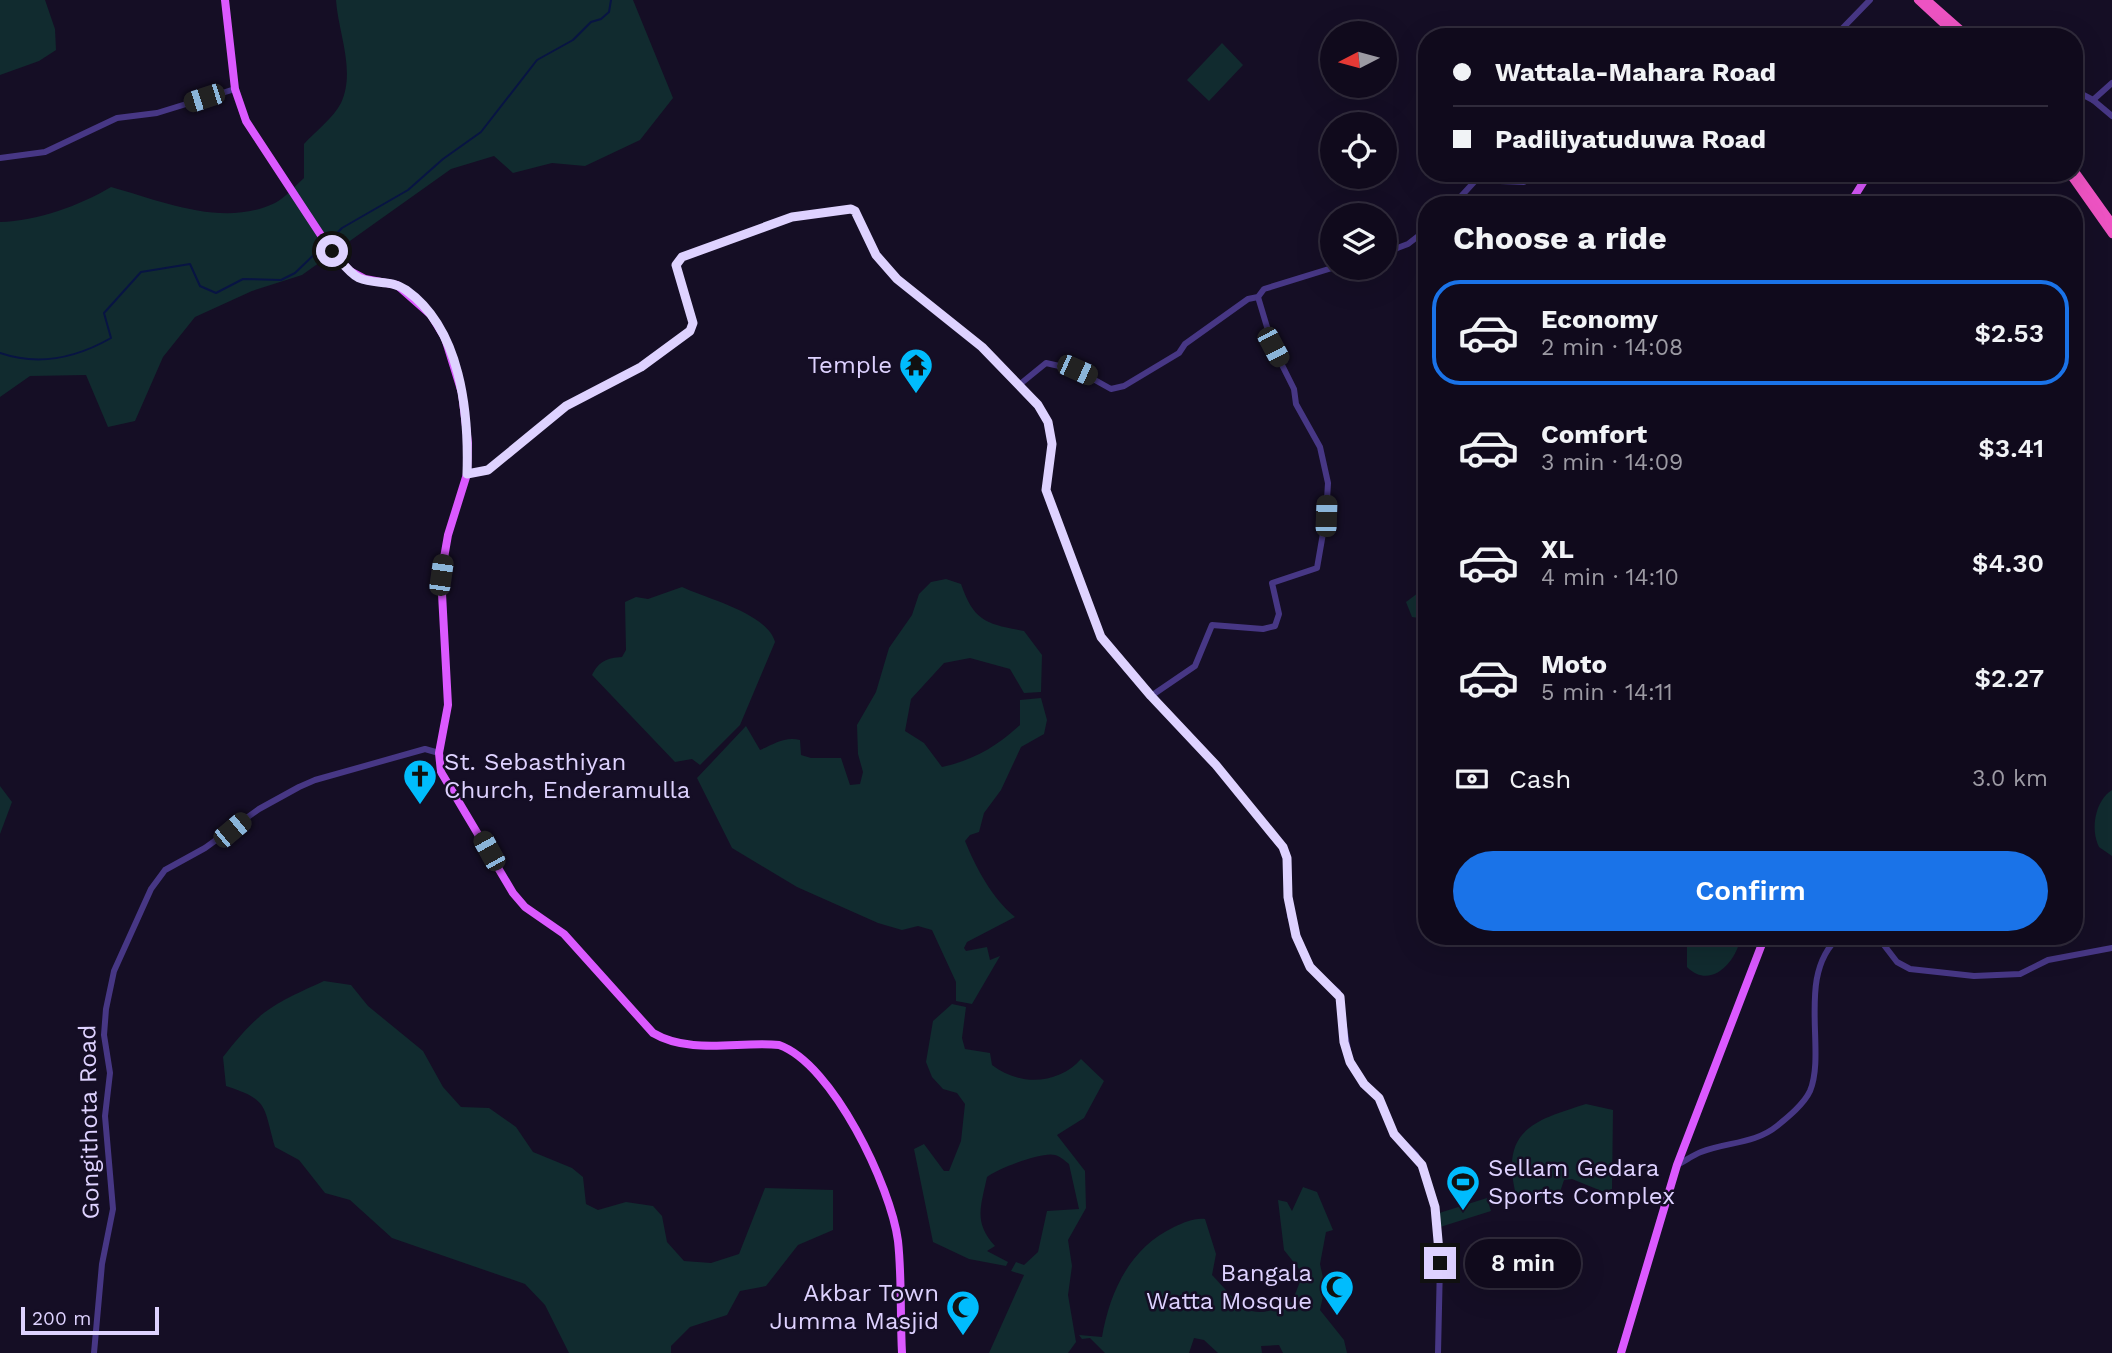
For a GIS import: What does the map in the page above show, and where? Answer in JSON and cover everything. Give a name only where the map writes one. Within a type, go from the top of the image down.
[{"type":"highway","points":[[1918,0],[1948,28]]},
{"type":"highway","points":[[1927,0],[1959,28]]},
{"type":"highway","points":[[2075,182],[2112,234]]},
{"type":"highway","points":[[2083,182],[2112,223]]},
{"type":"main road","points":[[225,0],[235,89],[246,121],[332,251],[359,278],[397,285],[431,315],[445,338],[462,393],[468,443],[467,474],[448,536],[441,575],[448,705],[439,753],[441,772],[513,893],[525,907],[564,934],[653,1033],[664,1040],[688,1044],[779,1045],[790,1049],[822,1080],[865,1146],[892,1212],[898,1239],[902,1353]]},
{"type":"main road","points":[[1622,1353],[1678,1165],[1762,945]]},
{"type":"street","points":[[1843,28],[1870,0]]},
{"type":"street","points":[[2093,100],[2112,83]]},
{"type":"street","points":[[0,158],[45,152],[117,118],[157,113],[235,89]]},
{"type":"street","points":[[2083,94],[2112,116]]},
{"type":"street","points":[[1461,196],[1474,182]]},
{"type":"street","points":[[467,474],[488,470],[566,406],[641,367],[690,331],[693,323],[676,265],[682,257],[792,217],[851,209],[860,219],[876,255],[897,279],[966,333],[1038,405],[1048,422],[1052,453],[1046,490],[1094,621],[1110,649],[1216,765],[1287,854],[1290,916],[1304,957],[1316,974],[1338,992],[1350,1062],[1364,1084],[1379,1098],[1394,1134],[1416,1155],[1428,1182],[1435,1207],[1440,1263],[1438,1353]]},
{"type":"street","points":[[1397,248],[1418,236]]},
{"type":"street","points":[[1019,385],[1046,363],[1077,370],[1111,389],[1124,386],[1179,353],[1185,344],[1248,299],[1258,297],[1264,289],[1279,282],[1320,271]]},
{"type":"street","points":[[1151,696],[1195,666],[1212,625],[1263,629],[1275,626],[1279,614],[1272,583],[1314,570],[1318,564],[1326,516],[1325,463],[1296,404],[1294,389],[1273,347],[1258,297]]},
{"type":"street","name":"Gongithota Road","points":[[94,1353],[102,1264],[113,1209],[105,1116],[110,1073],[104,1035],[106,1009],[114,971],[151,889],[165,870],[205,848],[259,809],[315,780],[425,749],[439,753]]},
{"type":"street","points":[[1678,1165],[1701,1152],[1766,1135],[1808,1095],[1814,1066],[1813,1014],[1818,977],[1831,945]]},
{"type":"street","points":[[1884,945],[1897,962],[1910,969],[1974,976],[2020,974],[2048,960],[2112,948]]},
{"type":"green space","points":[[0,0],[45,0],[55,29],[56,50],[39,61],[0,75]]},
{"type":"green space","points":[[336,0],[633,0],[673,98],[640,140],[585,166],[552,163],[513,173],[494,156],[451,169],[302,275],[252,291],[195,317],[163,357],[135,421],[108,427],[86,375],[30,376],[0,397],[0,222],[28,219],[57,211],[111,187],[172,205],[214,213],[255,210],[279,201],[304,178],[304,144],[334,114],[345,91],[347,65]]},
{"type":"green space","points":[[1222,43],[1243,65],[1209,101],[1187,80]]},
{"type":"green space","points":[[946,579],[961,584],[971,606],[984,619],[1000,626],[1024,631],[1042,655],[1041,692],[1024,693],[1010,669],[970,658],[944,663],[911,699],[905,731],[924,743],[942,767],[974,756],[1011,733],[1020,725],[1020,700],[1041,698],[1047,720],[1044,734],[1021,747],[1001,790],[984,813],[979,832],[970,835],[965,841],[986,882],[999,901],[1015,917],[967,942],[964,948],[966,951],[987,947],[990,960],[1000,956],[972,1004],[956,1001],[956,982],[932,930],[918,926],[902,930],[878,923],[797,887],[732,848],[697,778],[746,726],[760,750],[784,740],[800,740],[801,755],[811,758],[841,758],[850,785],[860,784],[863,772],[858,754],[857,725],[876,692],[889,648],[912,615],[919,594],[931,582]]},
{"type":"green space","points":[[682,587],[749,615],[770,632],[775,642],[740,725],[700,765],[692,759],[675,762],[592,675],[601,663],[622,657],[626,650],[625,602],[636,597],[648,599]]},
{"type":"green space","points":[[1418,593],[1418,618],[1412,617],[1406,602]]},
{"type":"green space","points":[[0,786],[12,802],[0,834]]},
{"type":"green space","points":[[2112,790],[2112,856],[2099,847],[2095,824],[2098,808]]},
{"type":"green space","points":[[1687,945],[1739,945],[1722,970],[1714,974],[1696,974],[1687,967]]},
{"type":"green space","points":[[324,981],[351,985],[368,1006],[423,1051],[443,1087],[461,1107],[489,1108],[516,1127],[533,1152],[572,1168],[583,1177],[586,1204],[598,1210],[626,1202],[653,1206],[662,1216],[667,1242],[684,1261],[711,1263],[739,1254],[765,1188],[833,1190],[833,1230],[798,1245],[766,1286],[740,1291],[727,1315],[690,1327],[671,1346],[671,1353],[569,1353],[545,1305],[525,1284],[392,1238],[350,1200],[325,1193],[299,1160],[275,1147],[266,1113],[257,1100],[226,1086],[223,1057],[247,1029],[278,1003]]},
{"type":"green space","points":[[952,1004],[966,1007],[962,1038],[965,1049],[990,1053],[992,1065],[1003,1072],[1026,1079],[1050,1078],[1072,1068],[1081,1059],[1104,1081],[1084,1118],[1057,1135],[1085,1171],[1086,1208],[1068,1240],[1072,1266],[1068,1295],[1076,1342],[1068,1353],[989,1353],[1024,1275],[1011,1271],[1016,1262],[1024,1265],[1038,1252],[1047,1211],[1079,1209],[1069,1164],[1049,1154],[1010,1165],[987,1177],[981,1205],[981,1221],[995,1246],[987,1251],[1008,1262],[1006,1266],[969,1259],[933,1242],[914,1149],[924,1144],[944,1171],[949,1171],[961,1141],[965,1104],[957,1093],[943,1089],[932,1077],[926,1062],[933,1021]]},
{"type":"green space","points":[[1586,1104],[1613,1110],[1612,1189],[1604,1192],[1572,1179],[1564,1180],[1558,1198],[1524,1197],[1515,1191],[1513,1154],[1518,1140],[1526,1130],[1538,1122]]},
{"type":"green space","points":[[1303,1187],[1317,1192],[1333,1230],[1326,1232],[1320,1264],[1325,1287],[1320,1310],[1344,1340],[1347,1353],[1283,1353],[1279,1345],[1261,1346],[1262,1353],[1218,1353],[1204,1340],[1194,1338],[1189,1353],[1105,1353],[1090,1338],[1082,1339],[1079,1335],[1102,1337],[1110,1303],[1134,1259],[1159,1236],[1197,1219],[1205,1219],[1216,1254],[1212,1275],[1239,1303],[1246,1309],[1264,1312],[1292,1302],[1303,1274],[1284,1250],[1278,1200],[1287,1202],[1292,1211]]},
{"type":"green space","name":"Sellam Gedara Sports Complex","points":[[1487,1198],[1491,1211],[1437,1228],[1436,1214]]},
{"type":"waterway","points":[[330,240],[342,228],[408,190],[443,159],[481,132],[537,60],[573,40],[591,22],[601,19],[609,12],[611,0]]},
{"type":"waterway","points":[[0,353],[28,359],[57,358],[84,351],[111,338],[104,313],[141,272],[190,264],[200,286],[216,293],[243,279],[281,280],[295,273],[323,246]]},
{"type":"place","name":"Temple","points":[[916,395]]},
{"type":"place","name":"St. Sebasthiyan Church, Enderamulla","points":[[420,806]]},
{"type":"place","name":"Sellam Gedara Sports Complex","points":[[1463,1212]]},
{"type":"place","name":"Bangala Watta Mosque","points":[[1337,1317]]},
{"type":"place","name":"Akbar Town Jumma Masjid","points":[[963,1337]]},
{"type":"route","points":[[332,251],[359,278],[384,280],[407,290],[431,315],[445,338],[462,393],[468,443],[467,474],[471,474],[488,470],[566,406],[641,367],[680,341],[690,331],[693,323],[676,265],[682,257],[792,217],[851,209],[855,211],[876,255],[897,279],[982,347],[1044,414],[1052,444],[1046,490],[1101,637],[1151,696],[1216,765],[1287,854],[1290,916],[1296,936],[1310,967],[1335,989],[1340,997],[1344,1042],[1350,1062],[1364,1084],[1379,1098],[1394,1134],[1416,1155],[1422,1165],[1435,1207],[1440,1263]]}]
